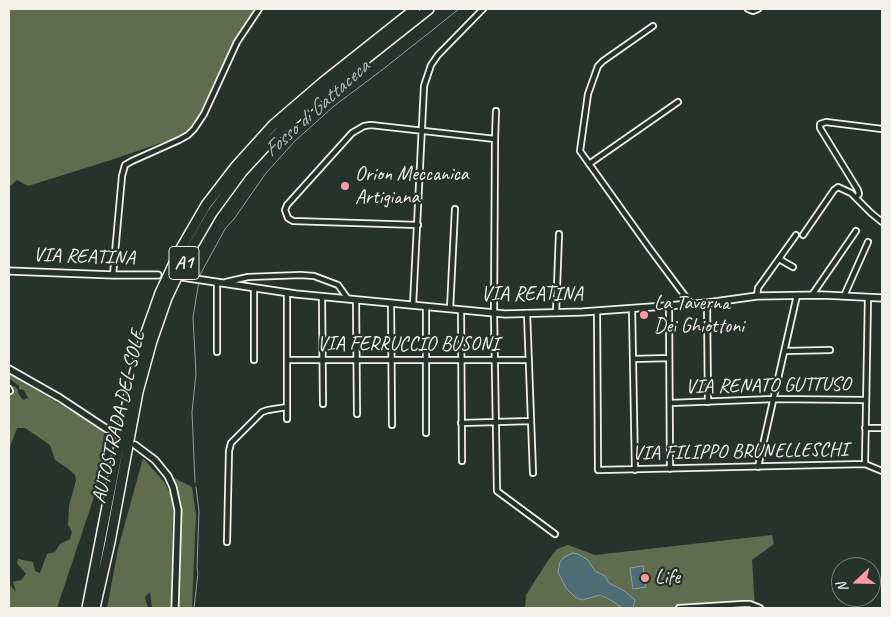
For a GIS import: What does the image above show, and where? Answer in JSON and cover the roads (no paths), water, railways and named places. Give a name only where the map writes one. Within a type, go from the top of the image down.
[{"type":"highway","name":"AUTOSTRADA DEL SOLE","points":[[87,608],[130,389],[150,320],[180,250],[206,205],[236,166],[273,125],[323,82],[415,9]]},
{"type":"highway","name":"AUTOSTRADA DEL SOLE","points":[[95,608],[110,542],[130,429],[147,358],[167,298],[187,256],[212,213],[242,172],[280,131],[328,89],[429,9]]},
{"type":"street","points":[[113,275],[122,176],[125,166],[188,135],[194,129],[204,114],[237,42],[259,9]]},
{"type":"street","points":[[413,305],[424,86],[431,65],[438,55],[482,9]]},
{"type":"street","points":[[748,9],[753,11],[758,9]]},
{"type":"street","points":[[653,26],[603,61],[597,68],[588,94],[580,146],[581,152],[589,164],[691,304]]},
{"type":"street","points":[[589,164],[678,102]]},
{"type":"street","points":[[496,111],[494,313],[497,491],[555,534]]},
{"type":"street","points":[[856,198],[859,194],[858,190],[820,128],[820,124],[826,122],[882,129]]},
{"type":"street","points":[[418,225],[293,220],[288,218],[285,210],[287,205],[357,129],[371,125],[495,139]]},
{"type":"street","points":[[803,235],[836,188],[847,191],[882,222]]},
{"type":"street","points":[[450,309],[455,209]]},
{"type":"street","points":[[812,295],[856,231]]},
{"type":"street","points":[[556,313],[559,234]]},
{"type":"street","points":[[757,296],[758,288],[796,235]]},
{"type":"street","points":[[844,296],[868,242]]},
{"type":"street","points":[[779,259],[793,267]]},
{"type":"street","name":"VIA REATINA","points":[[9,271],[158,276]]},
{"type":"street","name":"VIA REATINA","points":[[182,276],[287,293],[494,313],[597,311],[707,303],[757,296],[812,295],[882,298]]},
{"type":"street","points":[[224,283],[248,277],[314,276],[338,285],[348,299]]},
{"type":"street","points":[[217,282],[217,352]]},
{"type":"street","points":[[254,288],[254,360]]},
{"type":"street","points":[[287,293],[287,419]]},
{"type":"street","points":[[758,466],[797,295]]},
{"type":"street","points":[[322,297],[323,404]]},
{"type":"street","points":[[865,464],[868,298]]},
{"type":"street","points":[[356,300],[357,414]]},
{"type":"street","points":[[391,303],[392,425]]},
{"type":"street","points":[[707,303],[708,402]]},
{"type":"street","points":[[426,306],[426,433]]},
{"type":"street","points":[[669,306],[670,469]]},
{"type":"street","points":[[632,308],[634,470]]},
{"type":"street","points":[[461,310],[462,461]]},
{"type":"street","name":"VIA FILIPPO BRUNELLESCHI","points":[[597,311],[598,470],[865,464],[882,471]]},
{"type":"street","points":[[527,313],[533,473]]},
{"type":"street","points":[[785,350],[830,350]]},
{"type":"street","points":[[633,358],[670,358]]},
{"type":"street","name":"VIA FERRUCCIO BUSONI","points":[[287,360],[529,360]]},
{"type":"street","points":[[9,369],[60,398],[107,429]]},
{"type":"street","name":"VIA RENATO GUTTUSO","points":[[670,403],[774,399],[866,400]]},
{"type":"street","points":[[227,542],[228,451],[231,443],[262,412],[287,407]]},
{"type":"street","points":[[462,423],[532,420]]},
{"type":"street","points":[[866,428],[882,428]]},
{"type":"street","points":[[135,445],[155,460],[168,476],[173,487],[178,510],[175,608]]},
{"type":"street","points":[[679,608],[750,604],[760,608]]},
{"type":"water","points":[[573,553],[588,560],[595,571],[605,576],[609,583],[623,590],[635,600],[633,608],[622,608],[600,595],[582,600],[575,597],[566,588],[558,572],[560,562],[564,557]]},
{"type":"water","points":[[643,566],[646,587],[633,589],[630,568]]},
{"type":"waterway","name":"Fosso di Gattaceca","points":[[200,275],[225,229],[266,173],[295,141],[334,106],[459,9]]},
{"type":"waterway","name":"Fosso di Gattaceca","points":[[195,482],[192,412],[196,374],[193,317],[199,281]]},
{"type":"waterway","name":"Fosso di Gattaceca","points":[[194,608],[198,573],[199,511],[196,487]]},
{"type":"tunnel","points":[[107,429],[122,438]]},
{"type":"place","name":"Orion Meccanica Artigiana","points":[[345,186]]},
{"type":"place","name":"La Taverna Dei Ghiottoni","points":[[644,315]]},
{"type":"place","name":"Life","points":[[645,578]]}]
